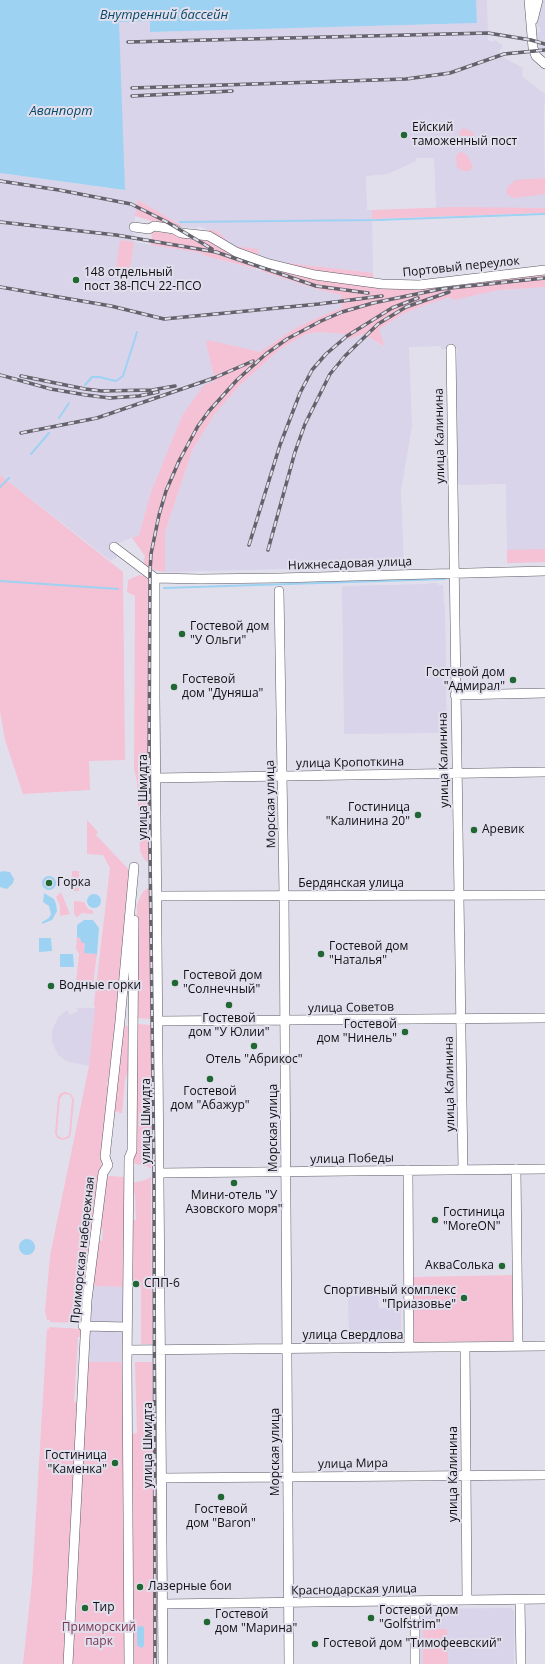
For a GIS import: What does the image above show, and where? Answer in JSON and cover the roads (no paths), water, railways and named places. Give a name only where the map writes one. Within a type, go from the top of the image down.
[{"type":"street","points":[[529,0],[530,31],[534,51],[536,56],[545,64]]},
{"type":"street","points":[[530,31],[538,0]]},
{"type":"street","name":"Портовый переулок","points":[[134,227],[149,229],[154,226],[174,229],[181,233],[209,236],[236,252],[262,262],[315,275],[382,284],[419,285],[545,270]]},
{"type":"street","name":"улица Калинина","points":[[451,349],[453,573],[463,1170]]},
{"type":"street","points":[[114,547],[156,578]]},
{"type":"street","name":"Нижнесадовая улица","points":[[156,578],[279,578],[545,571]]},
{"type":"street","name":"улица Шмидта","points":[[156,578],[156,778],[163,1664]]},
{"type":"street","name":"Морская улица","points":[[279,591],[284,896],[289,1664]]},
{"type":"street","points":[[455,695],[545,693]]},
{"type":"street","name":"улица Кропоткина","points":[[156,778],[545,772]]},
{"type":"street","name":"Приморская набережная","points":[[68,1664],[87,1300],[104,1171],[108,1164],[105,1157],[120,1021],[134,867],[134,1021]]},
{"type":"street","name":"Бердянская улица","points":[[157,896],[545,895]]},
{"type":"street","name":"улица Советов","points":[[158,1021],[545,1018]]},
{"type":"street","points":[[120,1021],[134,1021],[132,1151],[129,1158],[127,1327],[130,1664]]},
{"type":"street","points":[[516,1169],[518,1346]]},
{"type":"street","name":"улица Победы","points":[[159,1173],[545,1169]]},
{"type":"street","points":[[408,1170],[409,1347]]},
{"type":"street","points":[[85,1326],[127,1327]]},
{"type":"street","name":"улица Свердлова","points":[[127,1350],[545,1346]]},
{"type":"street","name":"улица Калинина","points":[[465,1347],[467,1600]]},
{"type":"street","name":"улица Мира","points":[[161,1478],[545,1475]]},
{"type":"street","name":"Краснодарская улица","points":[[162,1604],[545,1599]]},
{"type":"street","points":[[520,1600],[521,1664]]},
{"type":"street","points":[[415,1601],[415,1664]]},
{"type":"water","name":"Аванпорт","points":[[0,0],[476,0],[477,23],[150,32],[150,21],[119,22],[125,190],[0,173]]},
{"type":"water","points":[[0,872],[10,872],[14,879],[13,883],[7,889],[0,887]]},
{"type":"water","name":"Горка","points":[[49,876],[54,878],[56,883],[54,888],[49,890],[44,888],[42,883],[44,878]]},
{"type":"water","points":[[44,893],[54,899],[57,911],[52,920],[42,924],[42,922],[49,918],[51,914],[49,906],[43,902]]},
{"type":"water","points":[[94,894],[99,896],[101,901],[99,906],[94,908],[89,906],[87,901],[89,896]]},
{"type":"water","points":[[84,920],[93,920],[99,928],[97,954],[84,953],[85,943],[82,943],[80,938],[77,937],[77,925]]},
{"type":"water","points":[[39,938],[51,938],[52,951],[39,952]]},
{"type":"water","points":[[60,954],[73,954],[74,967],[60,967]]},
{"type":"water","points":[[27,1239],[33,1241],[35,1247],[33,1253],[27,1255],[21,1253],[19,1247],[21,1241]]},
{"type":"water","points":[[143,1626],[144,1629],[144,1646],[141,1648],[137,1645],[137,1628]]},
{"type":"waterway","points":[[180,222],[377,220],[545,214]]},
{"type":"waterway","points":[[85,385],[92,377],[116,381],[123,376],[137,332]]},
{"type":"waterway","points":[[59,418],[69,403]]},
{"type":"waterway","points":[[31,454],[49,433]]},
{"type":"waterway","points":[[0,487],[9,478]]},
{"type":"waterway","points":[[164,588],[445,579]]},
{"type":"waterway","points":[[0,581],[118,589]]},
{"type":"railway","points":[[128,42],[488,33],[531,40],[545,44]]},
{"type":"railway","points":[[132,88],[406,79],[450,73],[504,54],[545,50]]},
{"type":"railway","points":[[132,96],[232,91]]},
{"type":"railway","points":[[0,181],[59,190],[131,204],[167,222],[212,249]]},
{"type":"railway","points":[[0,222],[116,235],[216,252],[316,286],[368,293]]},
{"type":"railway","points":[[155,1664],[154,1173],[149,773],[150,573],[151,554],[159,515],[166,491],[179,461],[198,426],[209,411],[237,380],[266,354],[287,339],[342,312],[373,303],[441,289],[545,278]]},
{"type":"railway","points":[[0,287],[111,306],[164,319],[319,304],[382,296]]},
{"type":"railway","points":[[268,550],[295,452],[305,424],[330,374],[345,356],[378,324],[406,307],[449,292]]},
{"type":"railway","points":[[249,545],[280,445],[300,393],[312,370],[326,354],[347,336],[392,308],[418,298]]},
{"type":"railway","points":[[21,433],[97,418],[214,378],[253,361]]},
{"type":"railway","points":[[0,375],[51,389],[110,398],[139,396],[158,392]]},
{"type":"railway","points":[[21,376],[102,391],[152,390],[175,386]]},
{"type":"place","name":"Ейский таможенный пост","points":[[404,135]]},
{"type":"place","name":"148 отдельный пост 38-ПСЧ 22-ПСО","points":[[76,280]]},
{"type":"place","name":"Гостевой дом \"У Ольги\"","points":[[182,634]]},
{"type":"place","name":"Гостевой дом \"Адмирал\"","points":[[513,680]]},
{"type":"place","name":"Гостевой дом \"Дуняша\"","points":[[174,687]]},
{"type":"place","name":"Гостиница \"Калинина 20\"","points":[[418,815]]},
{"type":"place","name":"Аревик","points":[[474,830]]},
{"type":"place","name":"Горка","points":[[49,883]]},
{"type":"place","name":"Гостевой дом \"Наталья\"","points":[[321,954]]},
{"type":"place","name":"Гостевой дом \"Солнечный\"","points":[[175,983]]},
{"type":"place","name":"Водные горки","points":[[51,986]]},
{"type":"place","name":"Гостевой дом \"У Юлии\"","points":[[229,1005]]},
{"type":"place","name":"Гостевой дом \"Нинель\"","points":[[405,1032]]},
{"type":"place","name":"Отель \"Абрикос\"","points":[[254,1046]]},
{"type":"place","name":"Гостевой дом \"Абажур\"","points":[[210,1079]]},
{"type":"place","name":"Мини-отель \"У Азовского моря\"","points":[[234,1183]]},
{"type":"place","name":"Гостиница \"MoreON\"","points":[[435,1220]]},
{"type":"place","name":"АкваСолька","points":[[502,1266]]},
{"type":"place","name":"СПП-6","points":[[136,1284]]},
{"type":"place","name":"Спортивный комплекс \"Приазовье\"","points":[[464,1298]]},
{"type":"place","name":"Гостиница \"Каменка\"","points":[[115,1463]]},
{"type":"place","name":"Гостевой дом \"Baron\"","points":[[221,1497]]},
{"type":"place","name":"Лазерные бои","points":[[140,1587]]},
{"type":"place","name":"Тир","points":[[85,1608]]},
{"type":"place","name":"Гостевой дом \"Golfstrim\"","points":[[371,1618]]},
{"type":"place","name":"Гостевой дом \"Марина\"","points":[[207,1622]]},
{"type":"place","name":"Гостевой дом \"Тимофеевский\"","points":[[315,1644]]},
{"type":"water label","name":"Внутренний бассейн","points":[[164,15]]},
{"type":"park label","name":"Приморский парк","points":[[99,1635]]}]
